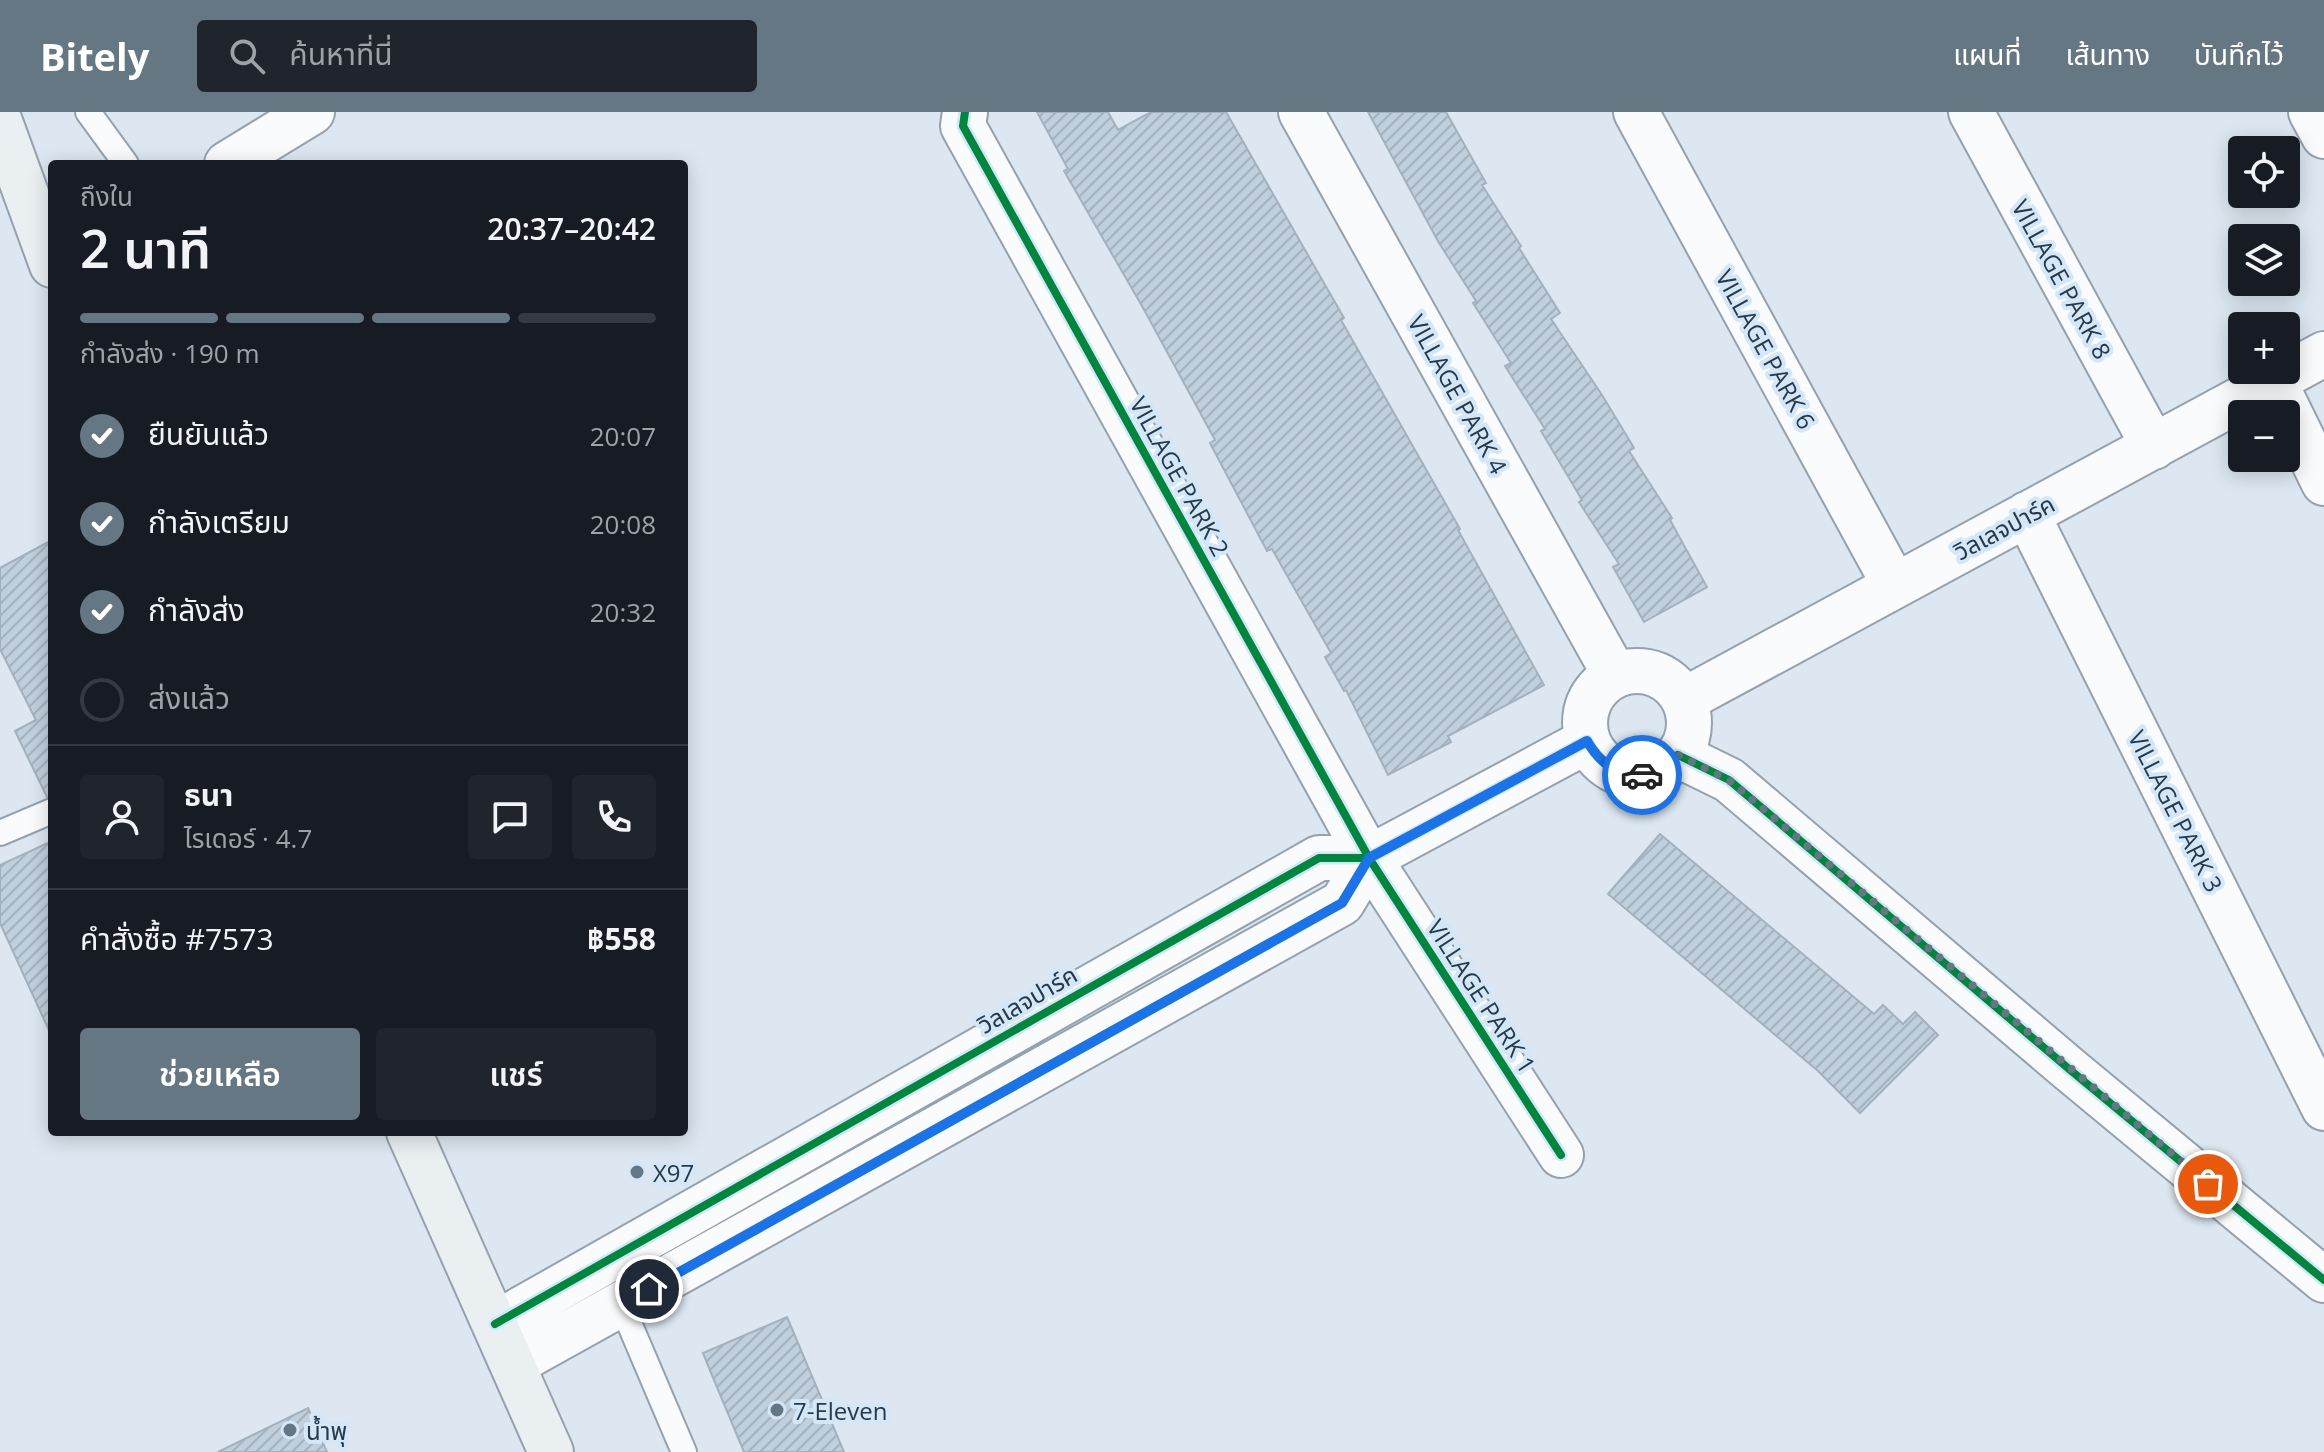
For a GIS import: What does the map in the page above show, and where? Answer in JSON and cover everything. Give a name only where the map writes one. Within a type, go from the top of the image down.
[{"type":"main road","points":[[0,122],[48,254]]},
{"type":"main road","points":[[411,1136],[551,1452]]},
{"type":"street","points":[[234,160],[312,112]]},
{"type":"street","name":"VILLAGE PARK 2","points":[[965,112],[963,126],[1369,858]]},
{"type":"street","name":"VILLAGE PARK 4","points":[[1301,112],[1615,675]]},
{"type":"street","name":"VILLAGE PARK 6","points":[[1636,112],[1895,586]]},
{"type":"street","name":"VILLAGE PARK 8","points":[[1971,112],[2154,447]]},
{"type":"street","points":[[2311,112],[2324,136]]},
{"type":"street","name":"วิลเลจปาร์ค","points":[[2300,367],[2324,354]]},
{"type":"street","name":"วิลเลจปาร์ค","points":[[1684,700],[2269,384]]},
{"type":"street","points":[[2275,384],[2324,483]]},
{"type":"street","name":"VILLAGE PARK 3","points":[[2027,514],[2324,1108]]},
{"type":"street","points":[[1631,671],[1662,677],[1684,700],[1689,728],[1685,743],[1664,768],[1647,775],[1629,775],[1612,769],[1597,757],[1587,741],[1586,710],[1602,683],[1615,675],[1631,671]]},
{"type":"street","name":"วิลเลจปาร์ค","points":[[495,1324],[1319,858],[1369,858],[1587,741]]},
{"type":"street","points":[[1678,755],[1729,780],[2069,1069],[2324,1280]]},
{"type":"street","points":[[513,1364],[1342,903],[1369,858]]},
{"type":"street","name":"VILLAGE PARK 1","points":[[1369,858],[1561,1155]]},
{"type":"lane","points":[[88,112],[123,160]]},
{"type":"lane","points":[[0,833],[48,813]]},
{"type":"lane","points":[[621,1304],[684,1452]]},
{"type":"building","points":[[1037,112],[1108,112],[1118,130],[1151,112],[1226,112],[1344,318],[1341,320],[1460,529],[1544,685],[1448,736],[1451,742],[1388,775],[1346,690],[1325,657],[1331,653],[1272,549],[1267,551],[1210,443],[1215,440],[1064,171],[1068,169]]},
{"type":"building","points":[[1368,112],[1446,112],[1486,183],[1482,185],[1560,313],[1551,319],[1634,448],[1629,451],[1672,518],[1670,520],[1707,587],[1644,622],[1613,567],[1619,564],[1579,502],[1582,500],[1541,431],[1545,429],[1505,366],[1511,363],[1473,303],[1476,301],[1439,243]]},
{"type":"building","points":[[48,542],[48,797],[15,731],[36,720],[0,649],[0,568]]},
{"type":"building","points":[[1660,834],[1874,1014],[1883,1005],[1903,1024],[1915,1012],[1938,1035],[1860,1113],[1818,1071],[1608,894]]},
{"type":"building","points":[[48,843],[48,1028],[0,923],[0,865]]},
{"type":"building","name":"7-Eleven","points":[[787,1317],[844,1452],[744,1452],[703,1353]]},
{"type":"building","name":"น้ำพุ","points":[[308,1408],[327,1452],[218,1452]]},
{"type":"cycle path","points":[[965,112],[963,126],[1369,858],[1561,1155]]},
{"type":"cycle path","points":[[495,1324],[1319,858],[1369,858],[1587,741]]},
{"type":"cycle path","points":[[1678,755],[1729,780],[2069,1069],[2324,1280]]},
{"type":"way so far","points":[[1642,775],[1664,768],[1678,755],[1729,780],[2208,1184]]},
{"type":"place","name":"X97","points":[[637,1172]]},
{"type":"place","name":"7-Eleven","points":[[777,1410]]},
{"type":"place","name":"น้ำพุ","points":[[290,1430]]},
{"type":"route","points":[[649,1289],[1342,903],[1369,858],[1587,741],[1597,757],[1612,769],[1629,775],[1642,775]]}]
